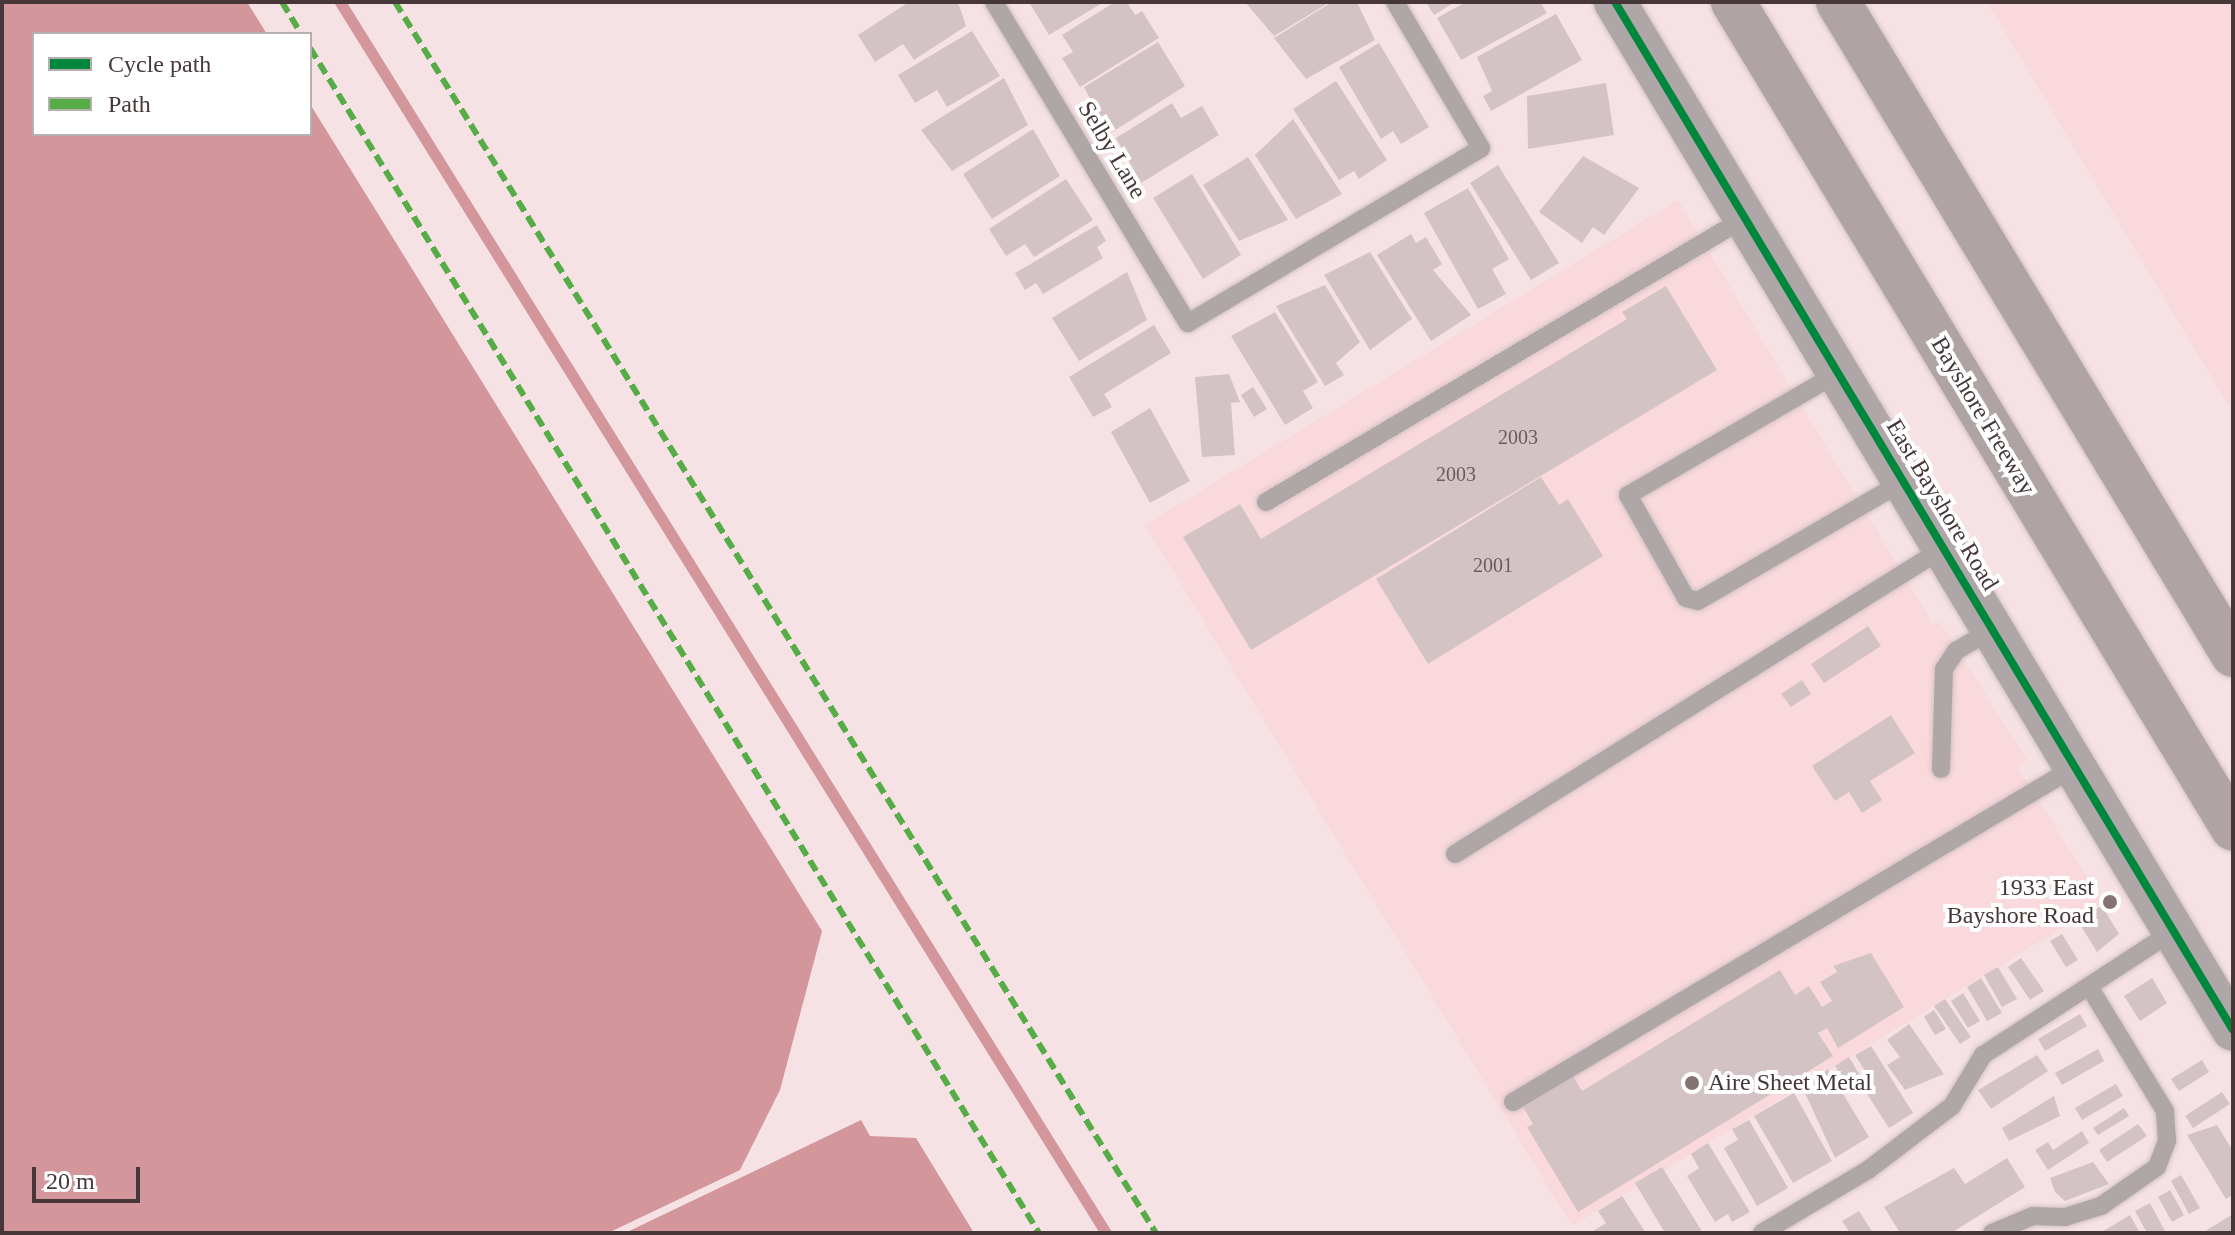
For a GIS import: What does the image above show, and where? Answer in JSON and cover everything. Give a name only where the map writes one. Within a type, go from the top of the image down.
[{"type":"highway","name":"Bayshore Freeway","points":[[1733,2],[2233,829]]},
{"type":"highway","points":[[1838,2],[2233,655]]},
{"type":"street","name":"East Bayshore Road","points":[[1615,2],[2233,1030]]},
{"type":"lane","name":"Selby Lane","points":[[994,2],[1188,323],[1481,148],[1395,2]]},
{"type":"lane","points":[[1266,502],[1745,218]]},
{"type":"lane","points":[[1838,373],[1628,495],[1686,598],[1698,601],[1904,481]]},
{"type":"lane","points":[[1455,854],[1944,548]]},
{"type":"lane","points":[[1941,769],[1944,669],[1956,651],[1993,629]]},
{"type":"lane","points":[[1513,1102],[2075,767]]},
{"type":"lane","points":[[1762,1233],[1868,1170],[1952,1106],[1983,1055],[2172,932]]},
{"type":"lane","points":[[1992,1233],[2033,1216],[2065,1217],[2101,1206],[2157,1167],[2167,1141],[2165,1111],[2090,988]]},
{"type":"shaded area","points":[[2,2],[247,2],[266,32],[32,32],[32,136],[312,136],[312,107],[822,931],[780,1090],[740,1170],[608,1233],[2,1233]]},
{"type":"shaded area","points":[[1987,2],[2233,2],[2233,413]]},
{"type":"shaded area","points":[[1678,200],[1933,624],[1940,622],[2027,760],[2018,767],[2103,903],[1572,1226],[1145,525]]},
{"type":"shaded area","points":[[861,1120],[870,1136],[916,1138],[974,1233],[625,1233]]},
{"type":"building","points":[[909,2],[958,2],[966,26],[914,60],[903,44],[875,62],[858,35]]},
{"type":"building","points":[[1029,2],[1104,2],[1049,35]]},
{"type":"building","points":[[1115,2],[1127,2],[1135,15],[1142,11],[1159,38],[1080,87],[1062,58],[1073,52],[1062,35]]},
{"type":"building","points":[[1245,2],[1330,2],[1274,36]]},
{"type":"building","points":[[1332,2],[1357,2],[1375,40],[1306,79],[1274,38]]},
{"type":"building","points":[[1426,2],[1455,2],[1434,15]]},
{"type":"building","points":[[1466,2],[1540,2],[1547,13],[1461,60],[1437,18]]},
{"type":"building","points":[[1556,14],[1582,60],[1491,111],[1483,96],[1492,91],[1477,57]]},
{"type":"building","points":[[972,31],[1000,76],[947,107],[937,90],[915,103],[898,75]]},
{"type":"building","points":[[1158,42],[1185,86],[1109,134],[1084,87]]},
{"type":"building","points":[[1379,43],[1429,127],[1401,144],[1393,131],[1381,139],[1339,67]]},
{"type":"building","points":[[1004,78],[1028,125],[952,171],[921,130]]},
{"type":"building","points":[[1336,81],[1387,160],[1359,179],[1354,171],[1339,180],[1293,109]]},
{"type":"building","points":[[1606,83],[1614,135],[1528,149],[1527,96]]},
{"type":"building","points":[[1172,103],[1181,118],[1202,106],[1219,135],[1141,183],[1116,138]]},
{"type":"building","points":[[1293,119],[1342,194],[1296,219],[1255,155]]},
{"type":"building","points":[[1033,129],[1060,176],[992,219],[963,174]]},
{"type":"building","points":[[1583,156],[1639,188],[1604,235],[1593,227],[1582,243],[1539,212]]},
{"type":"building","points":[[1248,157],[1288,220],[1239,241],[1203,185]]},
{"type":"building","points":[[1498,165],[1559,263],[1531,280],[1470,183]]},
{"type":"building","points":[[1192,174],[1241,255],[1203,279],[1153,198]]},
{"type":"building","points":[[1066,179],[1093,220],[1034,257],[1025,244],[1006,256],[989,229]]},
{"type":"building","points":[[1468,188],[1509,259],[1492,269],[1506,294],[1478,309],[1424,213]]},
{"type":"building","points":[[1097,225],[1106,241],[1097,247],[1103,258],[1043,294],[1036,283],[1025,290],[1015,273]]},
{"type":"building","points":[[1411,234],[1416,243],[1426,237],[1442,264],[1433,270],[1471,315],[1431,341],[1377,255]]},
{"type":"building","points":[[1370,252],[1412,319],[1370,350],[1324,275]]},
{"type":"building","points":[[1127,272],[1147,320],[1079,361],[1052,318]]},
{"type":"building","points":[[1325,285],[1360,342],[1336,363],[1344,375],[1325,386],[1276,306]]},
{"type":"building","points":[[1666,286],[1717,370],[1251,650],[1183,537],[1240,504],[1261,539],[1627,319],[1622,312]]},
{"type":"building","points":[[1275,312],[1318,382],[1303,391],[1313,408],[1285,425],[1231,336]]},
{"type":"building","points":[[1154,325],[1171,353],[1104,394],[1112,407],[1093,417],[1069,377]]},
{"type":"building","points":[[1229,374],[1240,402],[1231,403],[1235,455],[1202,457],[1195,377]]},
{"type":"building","points":[[1253,387],[1267,409],[1254,417],[1241,395]]},
{"type":"building","points":[[1150,408],[1190,481],[1150,503],[1111,432]]},
{"type":"building","points":[[1541,477],[1559,505],[1568,499],[1603,556],[1428,664],[1376,579]]},
{"type":"building","points":[[1868,626],[1881,646],[1824,683],[1811,664]]},
{"type":"building","points":[[1802,680],[1811,694],[1791,707],[1781,694]]},
{"type":"building","points":[[1891,715],[1915,753],[1870,781],[1882,800],[1862,813],[1849,792],[1835,801],[1812,766]]},
{"type":"building","points":[[2102,906],[2119,934],[2097,952],[2076,918]]},
{"type":"building","points":[[2062,934],[2078,960],[2066,967],[2050,941]]},
{"type":"building","name":"Aire Sheet Metal","points":[[1871,953],[1904,1007],[1838,1048],[1827,1028],[1818,1033],[1833,1056],[1578,1212],[1527,1127],[1533,1124],[1522,1105],[1572,1075],[1582,1091],[1780,970],[1795,995],[1809,986],[1822,1007],[1832,1001],[1820,982],[1837,972],[1833,966]]},
{"type":"building","points":[[2021,958],[2044,991],[2030,1000],[2008,967]]},
{"type":"building","points":[[1998,967],[2017,999],[2002,1007],[1984,975]]},
{"type":"building","points":[[1981,978],[2002,1013],[1987,1021],[1967,987]]},
{"type":"building","points":[[2152,978],[2167,1003],[2140,1021],[2124,996]]},
{"type":"building","points":[[1963,993],[1980,1021],[1968,1028],[1951,1001]]},
{"type":"building","points":[[1945,999],[1971,1037],[1960,1044],[1934,1006]]},
{"type":"building","points":[[1934,1010],[1946,1029],[1935,1035],[1924,1017]]},
{"type":"building","points":[[2080,1014],[2087,1026],[2045,1051],[2038,1039]]},
{"type":"building","points":[[1909,1024],[1944,1074],[1905,1090],[1887,1065],[1900,1057],[1887,1040]]},
{"type":"building","points":[[1871,1046],[1913,1113],[1889,1128],[1858,1080],[1867,1074],[1855,1055]]},
{"type":"building","points":[[2098,1049],[2104,1061],[2062,1085],[2055,1073]]},
{"type":"building","points":[[2037,1055],[2048,1071],[1991,1109],[1978,1090]]},
{"type":"building","points":[[1849,1057],[1859,1074],[1845,1082],[1835,1066]]},
{"type":"building","points":[[2202,1060],[2209,1072],[2179,1091],[2171,1079]]},
{"type":"building","points":[[1828,1069],[1869,1137],[1835,1158],[1804,1091]]},
{"type":"building","points":[[2116,1084],[2123,1096],[2082,1120],[2075,1108]]},
{"type":"building","points":[[2222,1092],[2230,1104],[2193,1128],[2185,1116]]},
{"type":"building","points":[[1794,1093],[1832,1161],[1793,1183],[1754,1116]]},
{"type":"building","points":[[2054,1096],[2060,1116],[2009,1141],[2002,1128]]},
{"type":"building","points":[[2124,1108],[2129,1116],[2098,1135],[2093,1128]]},
{"type":"building","points":[[1749,1120],[1788,1188],[1757,1206],[1724,1148],[1738,1140],[1732,1129]]},
{"type":"building","points":[[2138,1124],[2147,1136],[2107,1162],[2099,1150]]},
{"type":"building","points":[[2217,1125],[2233,1151],[2233,1195],[2226,1199],[2187,1135]]},
{"type":"building","points":[[2082,1131],[2089,1143],[2048,1170],[2035,1150],[2048,1142],[2053,1150]]},
{"type":"building","points":[[1708,1143],[1750,1212],[1732,1222],[1728,1214],[1715,1222],[1687,1176],[1699,1168],[1691,1154]]},
{"type":"building","points":[[2007,1158],[2025,1187],[1951,1233],[1900,1233],[1884,1207],[1954,1168],[1965,1184]]},
{"type":"building","points":[[2093,1162],[2109,1184],[2065,1201],[2055,1192],[2050,1178]]},
{"type":"building","points":[[1662,1167],[1703,1233],[1665,1233],[1635,1183]]},
{"type":"building","points":[[2181,1175],[2200,1208],[2189,1214],[2171,1181]]},
{"type":"building","points":[[2170,1190],[2184,1215],[2172,1222],[2158,1197]]},
{"type":"building","points":[[1622,1196],[1646,1233],[1590,1233],[1606,1223],[1598,1211]]},
{"type":"building","points":[[2150,1203],[2166,1233],[2147,1233],[2135,1211]]},
{"type":"building","points":[[1859,1211],[1873,1233],[1850,1233],[1842,1221]]},
{"type":"building","points":[[2233,1214],[2233,1233],[2202,1233]]},
{"type":"building","points":[[2130,1215],[2140,1233],[2100,1233]]},
{"type":"waterway","points":[[340,2],[1106,1233]]},
{"type":"marked path","points":[[282,2],[300,32]]},
{"type":"marked path","points":[[395,2],[1156,1233]]},
{"type":"marked path","points":[[312,51],[1039,1233]]},
{"type":"cycle path","points":[[1615,2],[2233,1030]]},
{"type":"place","name":"1933 East Bayshore Road","points":[[2110,902]]},
{"type":"place","name":"Aire Sheet Metal","points":[[1692,1083]]}]
